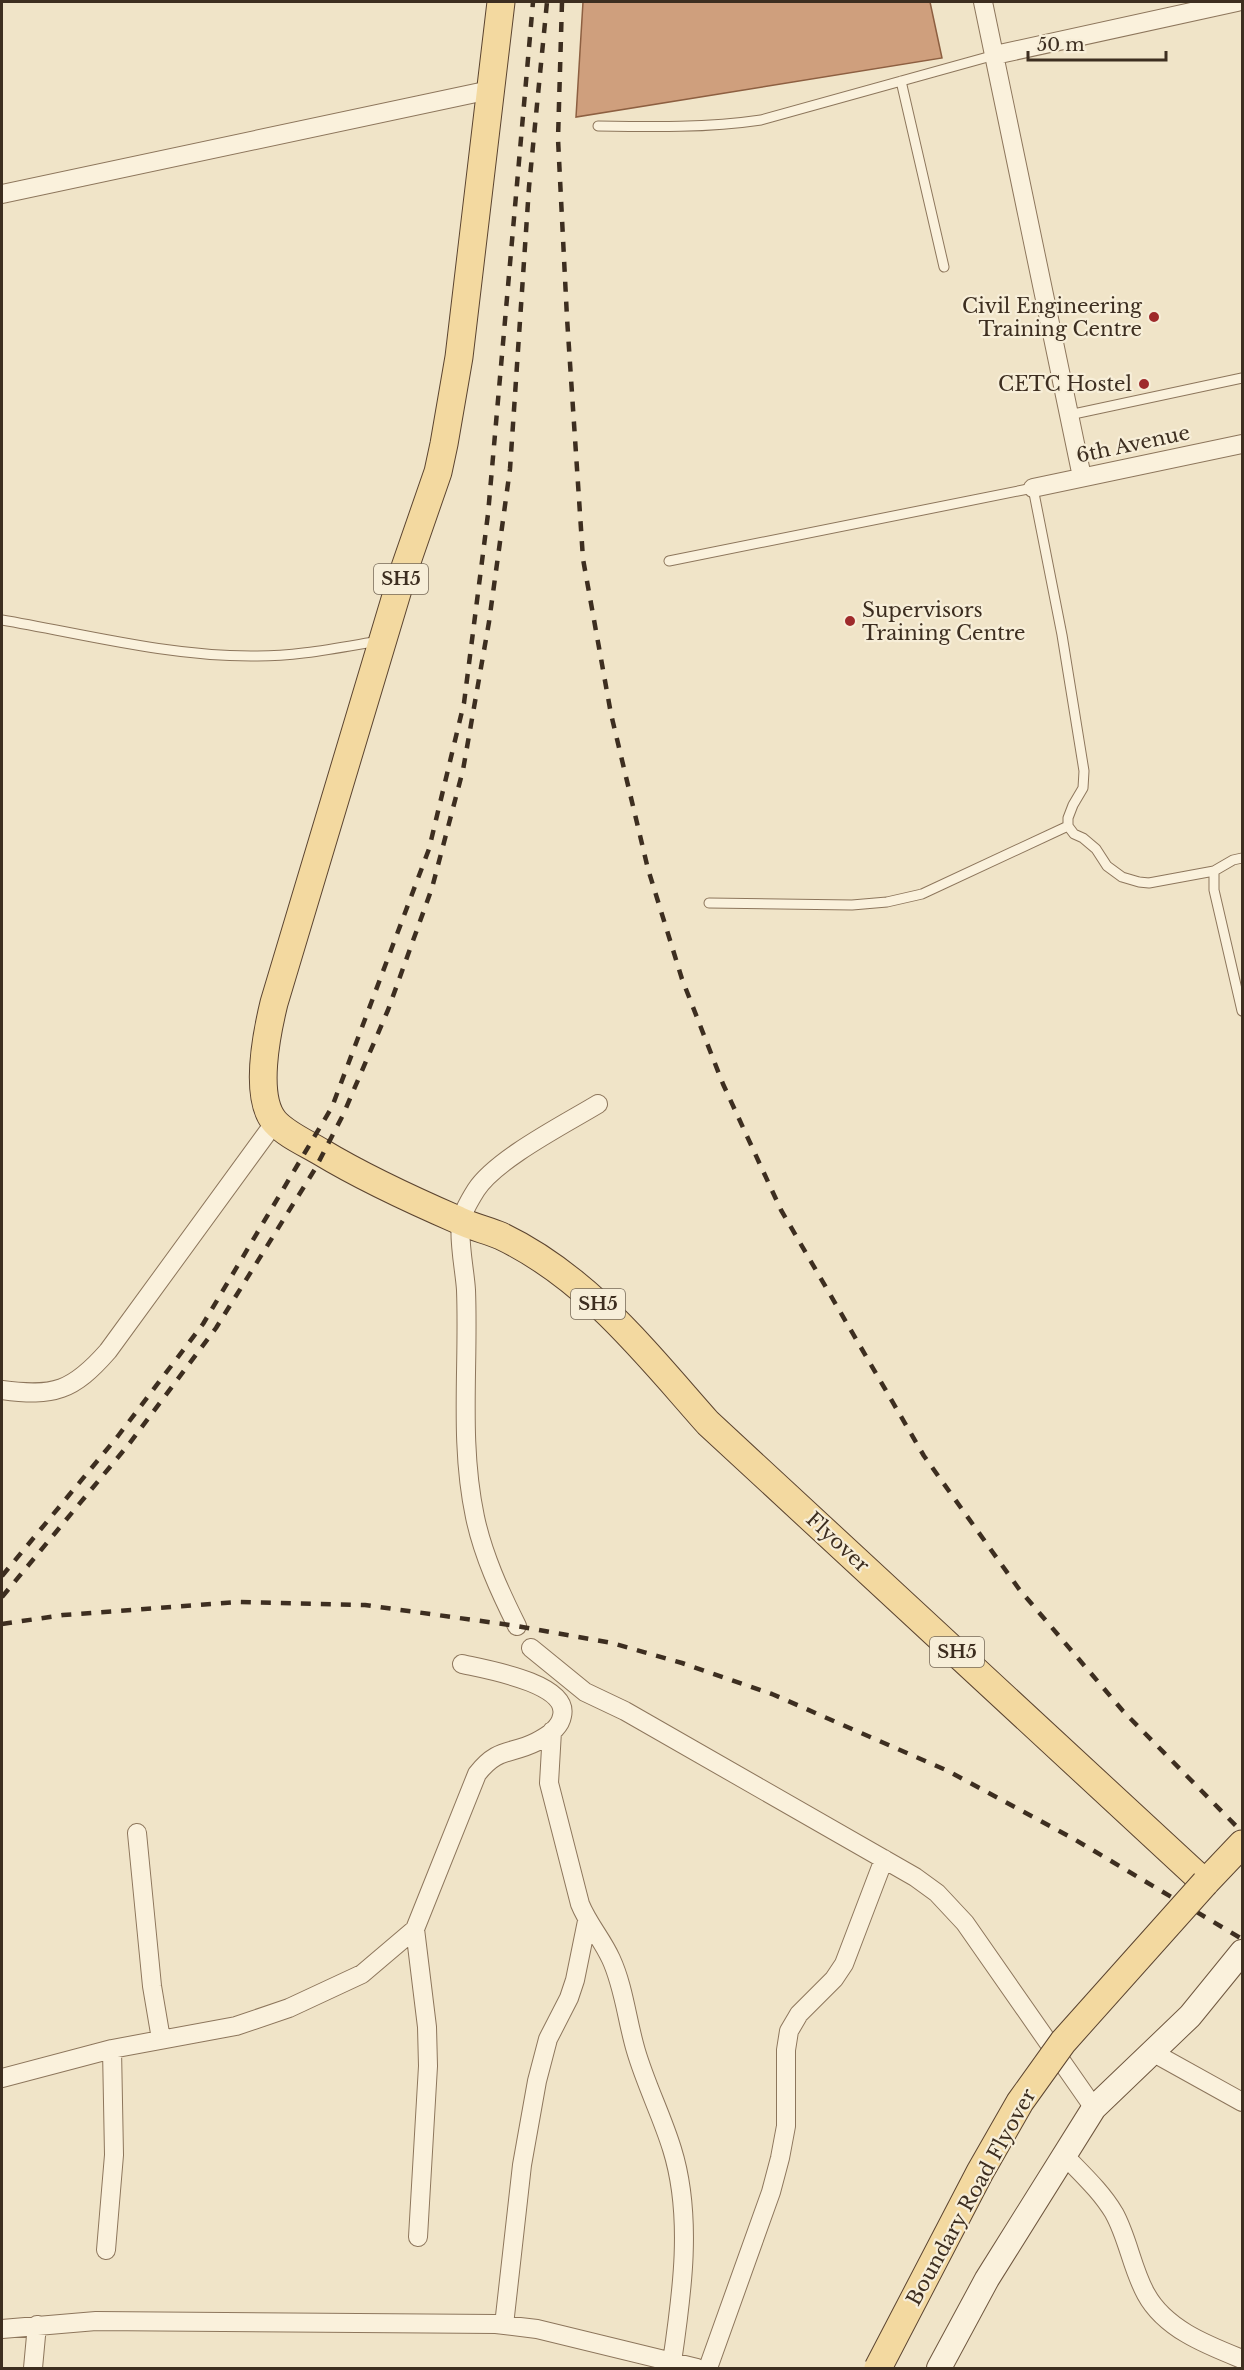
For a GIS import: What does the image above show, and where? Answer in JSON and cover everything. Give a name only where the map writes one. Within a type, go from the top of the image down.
[{"type":"main road","name":"SH5","points":[[460,1221],[343,1165],[294,1136],[275,1122],[268,1107],[264,1083],[268,1025],[382,641],[438,472],[451,409],[501,2]]},
{"type":"main road","name":"Flyover","points":[[460,1221],[500,1236],[549,1263],[588,1294],[642,1349],[708,1423],[1205,1883]]},
{"type":"main road","name":"Boundary Road Flyover","points":[[878,2368],[980,2172],[1020,2102],[1064,2042],[1242,1844]]},
{"type":"street","points":[[983,2],[1082,477]]},
{"type":"street","points":[[995,55],[1237,2]]},
{"type":"street","points":[[2,194],[490,90]]},
{"type":"street","name":"6th Avenue","points":[[1033,488],[1242,444]]},
{"type":"street","points":[[517,1626],[500,1593],[484,1547],[470,1487],[466,1456],[466,1290],[460,1221],[475,1191],[485,1178],[504,1162],[598,1104]]},
{"type":"street","points":[[2,1390],[27,1394],[47,1392],[67,1386],[88,1374],[108,1351],[275,1122]]},
{"type":"street","points":[[531,1648],[585,1692],[625,1711],[884,1859],[937,1893],[965,1923],[1094,2108]]},
{"type":"street","points":[[418,2237],[428,2066],[428,2027],[416,1929],[477,1774],[486,1763],[500,1753],[536,1742],[552,1731],[561,1720],[563,1713],[561,1705],[552,1694],[518,1677],[462,1664]]},
{"type":"street","points":[[552,1731],[550,1793],[565,1841],[580,1904],[587,1921],[603,1941],[613,1962],[635,2050],[672,2151],[681,2188],[683,2218],[675,2365]]},
{"type":"street","points":[[137,1833],[152,1986],[161,2038]]},
{"type":"street","points":[[708,2368],[771,2192],[780,2158],[786,2126],[786,2050],[789,2031],[799,2014],[834,1979],[844,1964],[884,1859]]},
{"type":"street","points":[[504,2325],[522,2165],[537,2081],[548,2038],[569,1998],[575,1980],[587,1921]]},
{"type":"street","points":[[2,2078],[161,2038],[236,2026],[289,2008],[362,1974],[416,1929]]},
{"type":"street","points":[[939,2368],[987,2280],[1063,2154],[1094,2108],[1190,2016],[1242,1952]]},
{"type":"street","points":[[106,2250],[114,2155],[112,2049]]},
{"type":"street","points":[[1152,2052],[1242,2102]]},
{"type":"street","points":[[1063,2154],[1095,2188],[1114,2213],[1146,2295],[1163,2315],[1183,2332],[1242,2359]]},
{"type":"street","points":[[2,2329],[96,2321],[504,2325],[537,2329],[675,2365],[697,2368]]},
{"type":"street","points":[[33,2368],[37,2325]]},
{"type":"lane","points":[[598,126],[684,128],[723,126],[761,120],[995,55]]},
{"type":"lane","points":[[901,81],[944,267]]},
{"type":"lane","points":[[1069,415],[1242,378]]},
{"type":"lane","points":[[669,561],[1033,488],[1062,634],[1084,771],[1083,789],[1073,805],[1068,818],[1068,826],[1074,834],[1096,849],[1107,866],[1122,877],[1139,882],[1149,883],[1214,871],[1233,860],[1242,858]]},
{"type":"lane","points":[[2,620],[108,641],[219,656],[294,654],[382,641]]},
{"type":"lane","points":[[709,903],[852,905],[887,902],[922,894],[1068,826]]},
{"type":"lane","points":[[1214,871],[1214,890],[1242,1011]]},
{"type":"building","points":[[583,2],[930,2],[942,58],[576,117]]},
{"type":"railway","points":[[2,1576],[118,1436],[203,1324],[332,1107],[429,849],[464,703],[488,514],[533,2]]},
{"type":"railway","points":[[2,1597],[129,1444],[216,1328],[315,1169],[343,1115],[388,1010],[432,888],[463,770],[489,622],[510,469],[529,187],[547,2]]},
{"type":"railway","points":[[562,2],[558,139],[583,559],[611,714],[648,869],[682,979],[723,1084],[781,1210],[924,1456],[1019,1589],[1123,1711],[1242,1832]]},
{"type":"railway","points":[[2,1624],[63,1615],[239,1602],[365,1605],[517,1626],[612,1643],[682,1663],[772,1694],[948,1771],[1074,1839],[1242,1939]]},
{"type":"place","name":"Civil Engineering Training Centre","points":[[1154,317]]},
{"type":"place","name":"CETC Hostel","points":[[1144,384]]},
{"type":"place","name":"Supervisors Training Centre","points":[[850,621]]}]
